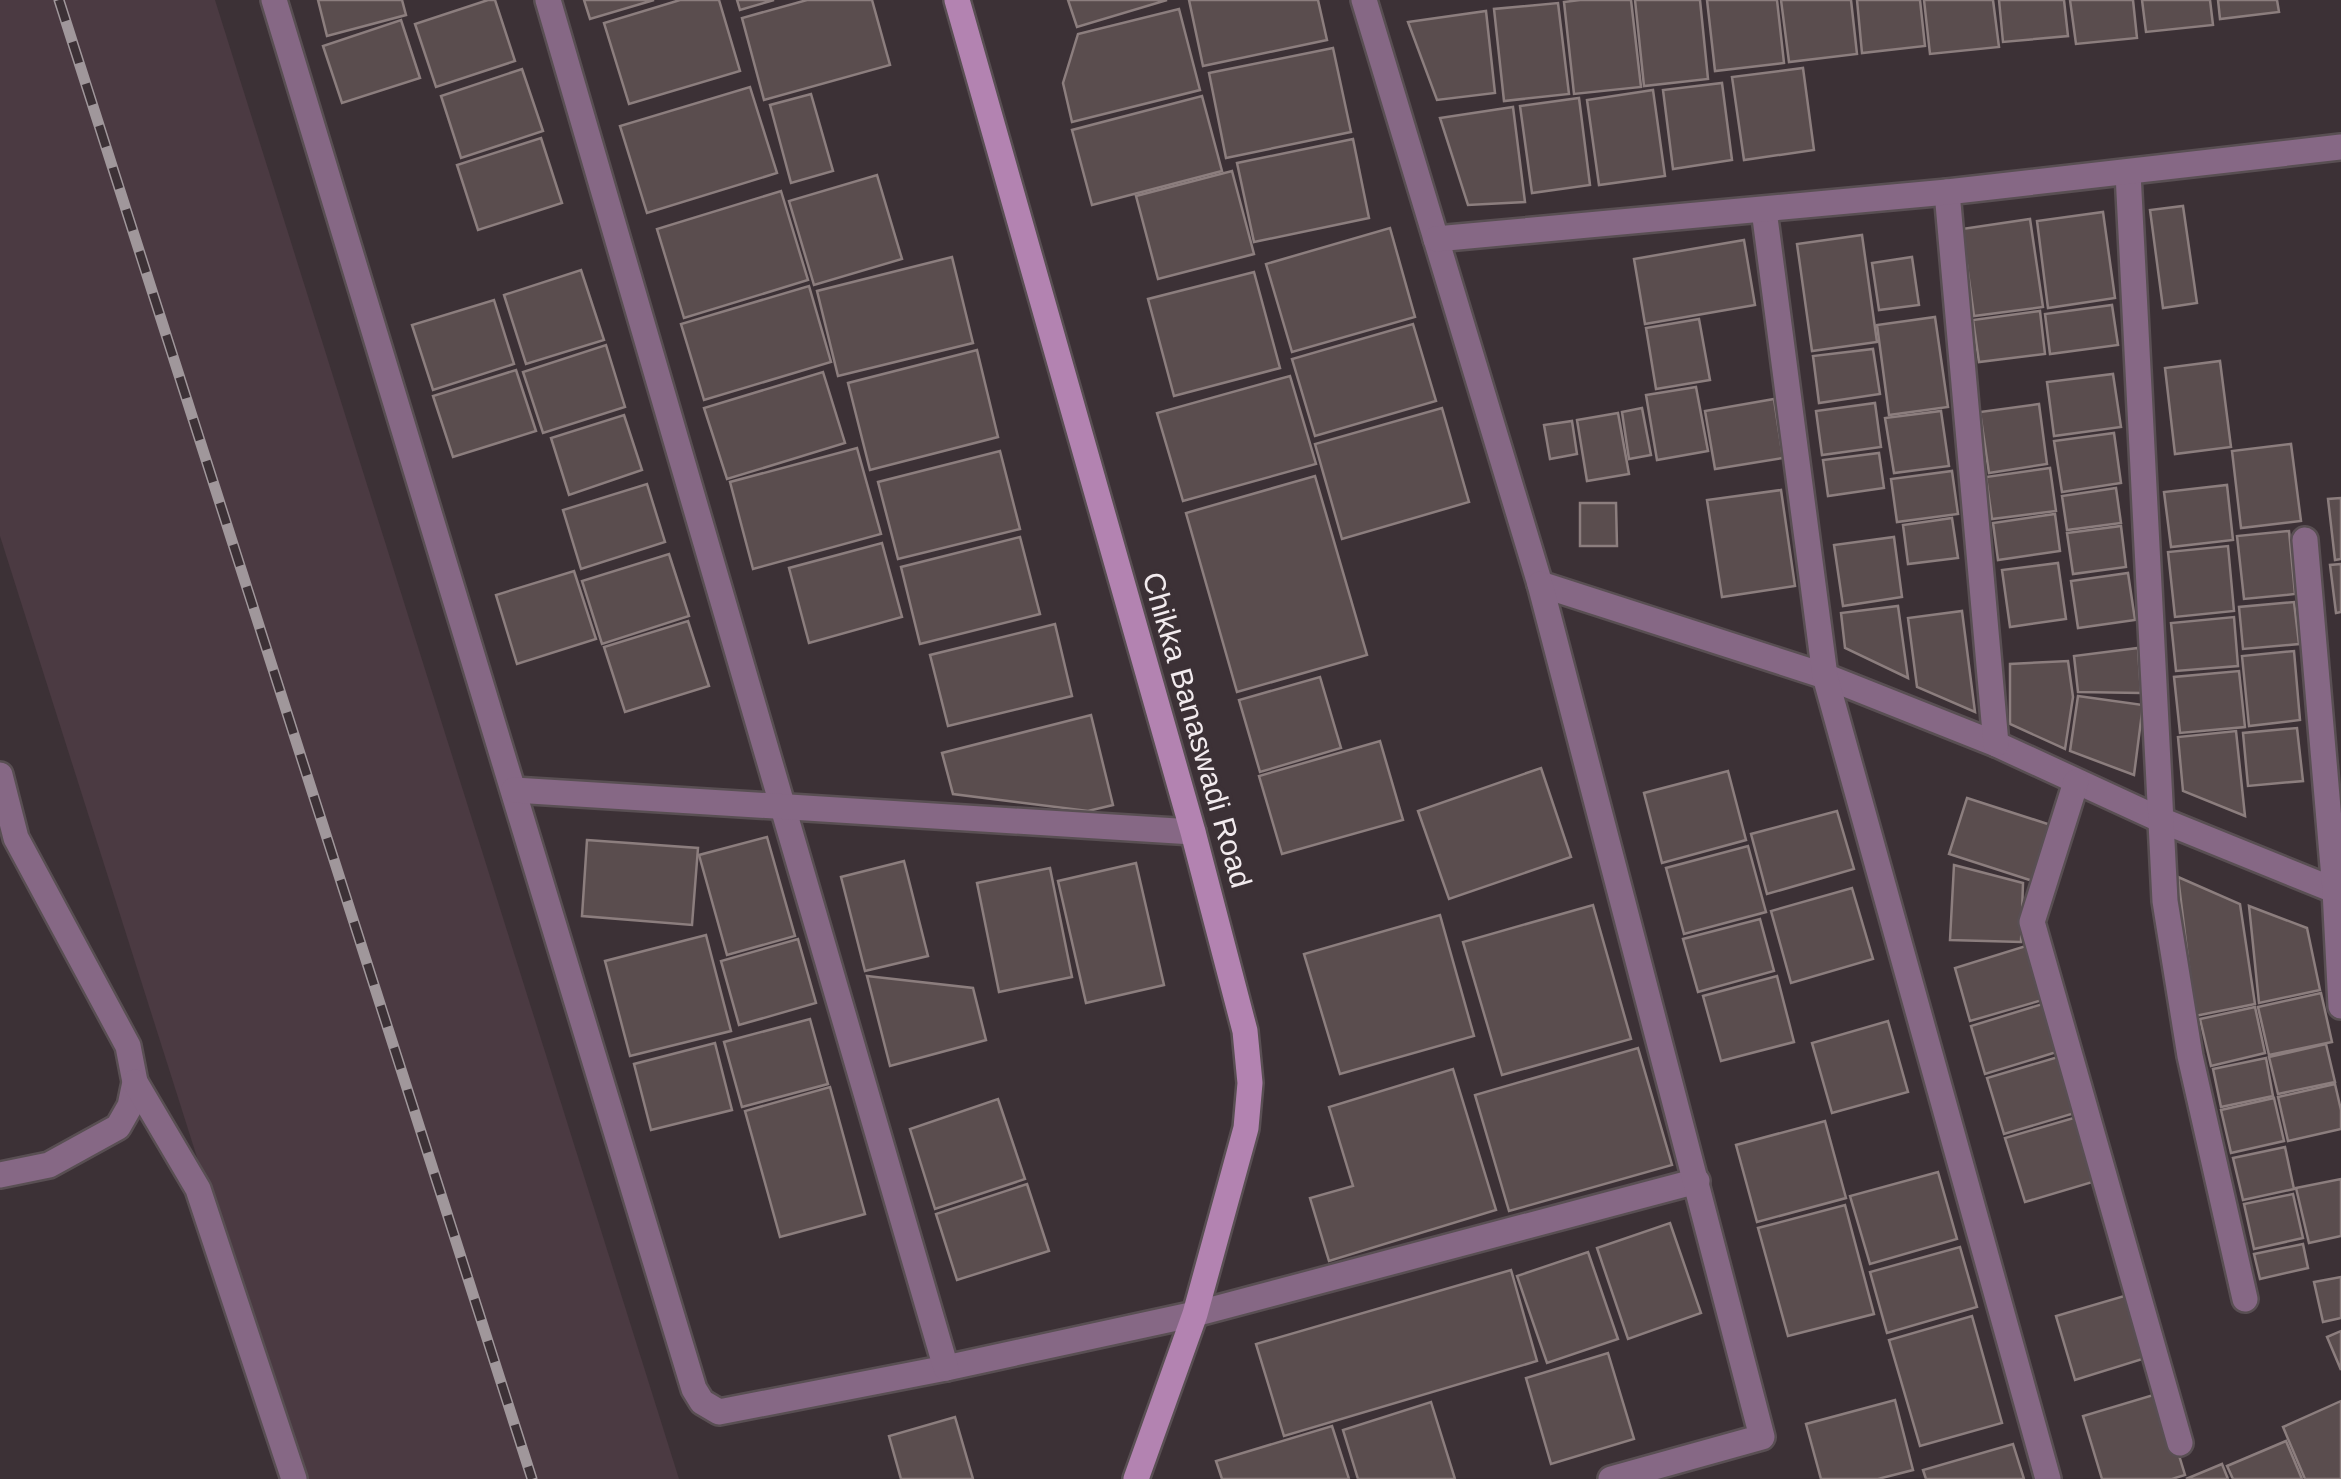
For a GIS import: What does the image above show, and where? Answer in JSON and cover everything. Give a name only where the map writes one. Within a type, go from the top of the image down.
[{"type":"main road","name":"Chikka Banaswadi Road","points":[[957,0],[1246,1031],[1250,1083],[1246,1128],[1195,1314],[1136,1479]]},
{"type":"street","points":[[274,0],[694,1389],[702,1402],[719,1412],[1195,1314],[1697,1181]]},
{"type":"street","points":[[548,0],[946,1368]]},
{"type":"street","points":[[1364,0],[1540,584],[1762,1436],[1612,1479]]},
{"type":"street","points":[[1436,239],[1947,192],[2341,147]]},
{"type":"street","points":[[2128,172],[2165,901],[2190,1056],[2246,1299]]},
{"type":"street","points":[[1947,192],[1996,744]]},
{"type":"street","points":[[1764,210],[1825,676],[2048,1479]]},
{"type":"street","points":[[2305,540],[2338,891],[2341,1006]]},
{"type":"street","points":[[1540,584],[1825,676],[1996,744],[2161,820],[2338,891]]},
{"type":"street","points":[[0,775],[16,838],[128,1046],[135,1082],[198,1188],[294,1479]]},
{"type":"street","points":[[2076,782],[2032,922],[2180,1444]]},
{"type":"street","points":[[514,790],[1193,832]]},
{"type":"street","points":[[0,1175],[48,1165],[118,1127],[130,1106],[135,1082]]},
{"type":"shaded area","points":[[0,0],[215,0],[679,1479],[299,1479],[0,536]]},
{"type":"building","points":[[318,0],[402,0],[406,15],[327,36]]},
{"type":"building","points":[[495,0],[515,61],[436,87],[415,24]]},
{"type":"building","points":[[584,0],[654,0],[590,19]]},
{"type":"building","points":[[680,0],[719,0],[740,71],[629,104],[604,23]]},
{"type":"building","points":[[737,0],[774,0],[740,10]]},
{"type":"building","points":[[807,0],[872,0],[890,65],[764,100],[742,18]]},
{"type":"building","points":[[1068,0],[1167,0],[1077,27]]},
{"type":"building","points":[[1189,0],[1318,0],[1327,40],[1203,66]]},
{"type":"building","points":[[1631,0],[1641,87],[1574,94],[1564,2]]},
{"type":"building","points":[[1635,0],[1700,0],[1708,79],[1644,86]]},
{"type":"building","points":[[1707,0],[1777,0],[1784,63],[1715,71]]},
{"type":"building","points":[[1781,0],[1851,0],[1857,54],[1789,62]]},
{"type":"building","points":[[1857,0],[1920,0],[1925,46],[1862,53]]},
{"type":"building","points":[[1924,0],[1993,0],[1999,47],[1930,54]]},
{"type":"building","points":[[1999,0],[2064,0],[2068,36],[2003,42]]},
{"type":"building","points":[[2070,0],[2133,0],[2137,38],[2076,44]]},
{"type":"building","points":[[2142,0],[2210,0],[2213,25],[2146,32]]},
{"type":"building","points":[[2218,0],[2277,0],[2279,12],[2220,19]]},
{"type":"building","points":[[1558,3],[1569,94],[1504,101],[1494,9]]},
{"type":"building","points":[[1179,9],[1200,90],[1072,122],[1063,83],[1078,34]]},
{"type":"building","points":[[1486,11],[1495,93],[1437,100],[1408,22]]},
{"type":"building","points":[[401,20],[420,78],[342,103],[323,46]]},
{"type":"building","points":[[1333,48],[1351,132],[1226,158],[1209,73]]},
{"type":"building","points":[[1803,68],[1814,150],[1744,160],[1732,77]]},
{"type":"building","points":[[522,69],[543,131],[461,158],[441,96]]},
{"type":"building","points":[[1722,83],[1732,160],[1673,169],[1663,90]]},
{"type":"building","points":[[750,87],[777,173],[647,213],[620,126]]},
{"type":"building","points":[[1653,90],[1665,176],[1599,185],[1587,100]]},
{"type":"building","points":[[811,94],[833,171],[791,183],[770,105]]},
{"type":"building","points":[[1202,96],[1222,171],[1092,205],[1072,130]]},
{"type":"building","points":[[1579,98],[1590,185],[1532,193],[1520,106]]},
{"type":"building","points":[[1513,107],[1525,202],[1468,205],[1440,118]]},
{"type":"building","points":[[541,138],[562,203],[478,230],[457,165]]},
{"type":"building","points":[[1353,139],[1369,218],[1254,242],[1237,163]]},
{"type":"building","points":[[1232,171],[1254,254],[1158,279],[1136,196]]},
{"type":"building","points":[[877,175],[902,259],[814,285],[789,201]]},
{"type":"building","points":[[781,191],[808,280],[684,318],[657,229]]},
{"type":"building","points":[[2183,206],[2197,303],[2163,308],[2150,210]]},
{"type":"building","points":[[2103,212],[2115,298],[2048,308],[2037,221]]},
{"type":"building","points":[[2030,219],[2043,307],[1974,316],[1962,229]]},
{"type":"building","points":[[1390,228],[1415,317],[1292,352],[1266,264]]},
{"type":"building","points":[[1862,235],[1877,342],[1812,351],[1797,244]]},
{"type":"building","points":[[1744,240],[1755,305],[1645,324],[1634,259]]},
{"type":"building","points":[[952,257],[973,343],[838,376],[817,291]]},
{"type":"building","points":[[1912,257],[1919,305],[1879,310],[1872,263]]},
{"type":"building","points":[[581,270],[604,340],[526,364],[504,295]]},
{"type":"building","points":[[1254,272],[1280,368],[1174,396],[1148,299]]},
{"type":"building","points":[[809,286],[831,362],[704,400],[681,324]]},
{"type":"building","points":[[494,300],[514,364],[433,390],[412,325]]},
{"type":"building","points":[[2112,305],[2118,345],[2050,354],[2045,314]]},
{"type":"building","points":[[2040,311],[2045,354],[1979,362],[1973,320]]},
{"type":"building","points":[[1935,317],[1948,407],[1889,415],[1877,325]]},
{"type":"building","points":[[1699,319],[1710,380],[1656,389],[1646,328]]},
{"type":"building","points":[[1413,324],[1436,401],[1315,436],[1292,359]]},
{"type":"building","points":[[606,345],[625,407],[543,433],[523,372]]},
{"type":"building","points":[[1873,349],[1880,394],[1819,403],[1813,356]]},
{"type":"building","points":[[977,350],[998,437],[870,470],[848,383]]},
{"type":"building","points":[[2220,361],[2231,447],[2175,454],[2165,368]]},
{"type":"building","points":[[516,370],[536,431],[453,457],[433,396]]},
{"type":"building","points":[[823,372],[845,443],[727,479],[704,408]]},
{"type":"building","points":[[2113,374],[2121,427],[2054,436],[2047,382]]},
{"type":"building","points":[[1290,376],[1316,464],[1183,501],[1157,413]]},
{"type":"building","points":[[1696,387],[1708,451],[1657,460],[1646,395]]},
{"type":"building","points":[[1774,399],[1783,458],[1715,469],[1705,411]]},
{"type":"building","points":[[1875,403],[1881,447],[1822,455],[1816,411]]},
{"type":"building","points":[[2039,404],[2047,464],[1989,473],[1980,412]]},
{"type":"building","points":[[1442,408],[1469,502],[1342,539],[1315,444]]},
{"type":"building","points":[[1642,408],[1651,455],[1629,459],[1622,412]]},
{"type":"building","points":[[1941,411],[1949,466],[1894,473],[1885,418]]},
{"type":"building","points":[[1618,413],[1629,474],[1587,481],[1577,420]]},
{"type":"building","points":[[624,415],[642,470],[569,495],[551,438]]},
{"type":"building","points":[[1572,421],[1577,454],[1550,459],[1544,425]]},
{"type":"building","points":[[2114,433],[2121,483],[2062,492],[2054,441]]},
{"type":"building","points":[[2291,444],[2301,521],[2241,528],[2232,451]]},
{"type":"building","points":[[857,448],[881,534],[753,569],[730,482]]},
{"type":"building","points":[[1000,451],[1020,529],[898,559],[878,482]]},
{"type":"building","points":[[1879,453],[1884,488],[1828,496],[1823,460]]},
{"type":"building","points":[[2050,468],[2056,511],[1992,519],[1986,477]]},
{"type":"building","points":[[1952,471],[1958,514],[1897,522],[1891,479]]},
{"type":"building","points":[[1315,476],[1367,655],[1237,692],[1186,513]]},
{"type":"building","points":[[647,484],[665,542],[581,569],[563,510]]},
{"type":"building","points":[[2227,485],[2233,540],[2171,547],[2164,492]]},
{"type":"building","points":[[2116,488],[2121,523],[2067,530],[2062,496]]},
{"type":"building","points":[[1781,490],[1795,586],[1722,597],[1707,500]]},
{"type":"building","points":[[2341,498],[2341,559],[2335,560],[2328,499]]},
{"type":"building","points":[[1580,503],[1616,503],[1617,546],[1580,546]]},
{"type":"building","points":[[2055,514],[2060,551],[1998,560],[1993,523]]},
{"type":"building","points":[[1952,518],[1958,558],[1908,564],[1903,525]]},
{"type":"building","points":[[2121,526],[2126,567],[2073,574],[2067,533]]},
{"type":"building","points":[[2289,531],[2295,594],[2244,599],[2237,536]]},
{"type":"building","points":[[1020,537],[1040,614],[920,644],[901,567]]},
{"type":"building","points":[[1894,537],[1902,597],[1843,606],[1834,545]]},
{"type":"building","points":[[882,543],[902,617],[809,643],[789,568]]},
{"type":"building","points":[[2228,546],[2234,611],[2175,617],[2168,552]]},
{"type":"building","points":[[669,554],[689,616],[602,644],[582,581]]},
{"type":"building","points":[[2058,563],[2066,619],[2010,627],[2002,570]]},
{"type":"building","points":[[2341,564],[2341,612],[2336,613],[2330,565]]},
{"type":"building","points":[[574,571],[596,639],[517,664],[496,595]]},
{"type":"building","points":[[2128,573],[2135,620],[2078,628],[2071,581]]},
{"type":"building","points":[[2294,602],[2299,644],[2243,649],[2239,607]]},
{"type":"building","points":[[1898,606],[1908,678],[1845,648],[1841,613]]},
{"type":"building","points":[[1962,611],[1975,712],[1917,687],[1908,618]]},
{"type":"building","points":[[2234,617],[2238,666],[2176,671],[2171,623]]},
{"type":"building","points":[[688,621],[709,686],[625,712],[604,647]]},
{"type":"building","points":[[1055,624],[1072,696],[948,726],[930,655]]},
{"type":"building","points":[[2138,648],[2141,693],[2078,692],[2074,656]]},
{"type":"building","points":[[2294,651],[2300,720],[2249,726],[2242,656]]},
{"type":"building","points":[[2068,661],[2073,697],[2065,749],[2010,724],[2010,664]]},
{"type":"building","points":[[2239,671],[2245,727],[2180,733],[2174,677]]},
{"type":"building","points":[[1320,677],[1341,748],[1260,772],[1239,700]]},
{"type":"building","points":[[2078,696],[2143,705],[2134,775],[2070,751]]},
{"type":"building","points":[[1091,715],[1113,805],[1088,811],[953,794],[942,753]]},
{"type":"building","points":[[2297,728],[2303,781],[2248,786],[2243,733]]},
{"type":"building","points":[[2236,731],[2245,816],[2183,791],[2178,737]]},
{"type":"building","points":[[1380,741],[1403,820],[1282,854],[1259,776]]},
{"type":"building","points":[[1541,768],[1571,857],[1449,899],[1418,811]]},
{"type":"building","points":[[1728,771],[1746,840],[1662,863],[1644,793]]},
{"type":"building","points":[[1967,798],[2054,826],[2036,882],[1949,854]]},
{"type":"building","points":[[1837,811],[1854,869],[1767,894],[1751,834]]},
{"type":"building","points":[[767,837],[795,936],[727,955],[699,855]]},
{"type":"building","points":[[587,840],[698,848],[692,925],[582,916]]},
{"type":"building","points":[[1748,846],[1766,912],[1684,934],[1666,868]]},
{"type":"building","points":[[904,861],[928,956],[865,971],[841,877]]},
{"type":"building","points":[[1136,863],[1164,985],[1086,1003],[1058,881]]},
{"type":"building","points":[[1954,865],[2023,883],[2021,942],[1950,940]]},
{"type":"building","points":[[1050,868],[1072,977],[999,992],[977,883]]},
{"type":"building","points":[[2178,877],[2240,904],[2255,1004],[2195,1016]]},
{"type":"building","points":[[1852,888],[1873,959],[1791,983],[1771,911]]},
{"type":"building","points":[[1593,905],[1631,1039],[1502,1075],[1463,942]]},
{"type":"building","points":[[2249,906],[2307,928],[2320,990],[2259,1003]]},
{"type":"building","points":[[1440,915],[1474,1036],[1340,1074],[1304,954]]},
{"type":"building","points":[[1760,919],[1774,971],[1698,992],[1683,939]]},
{"type":"building","points":[[706,935],[731,1031],[630,1056],[605,961]]},
{"type":"building","points":[[798,939],[816,1003],[739,1025],[721,961]]},
{"type":"building","points":[[2029,945],[2046,999],[1970,1021],[1955,968]]},
{"type":"building","points":[[867,976],[973,988],[986,1040],[890,1066]]},
{"type":"building","points":[[1777,976],[1794,1042],[1721,1061],[1703,996]]},
{"type":"building","points":[[2321,993],[2332,1042],[2269,1055],[2258,1007]]},
{"type":"building","points":[[2046,1003],[2060,1051],[1985,1074],[1971,1026]]},
{"type":"building","points":[[2255,1007],[2265,1053],[2211,1066],[2200,1019]]},
{"type":"building","points":[[810,1019],[828,1084],[742,1107],[724,1042]]},
{"type":"building","points":[[1888,1021],[1908,1092],[1832,1113],[1812,1043]]},
{"type":"building","points":[[715,1043],[732,1110],[651,1130],[634,1064]]},
{"type":"building","points":[[2326,1044],[2335,1082],[2278,1094],[2269,1057]]},
{"type":"building","points":[[1638,1048],[1672,1165],[1509,1211],[1475,1095]]},
{"type":"building","points":[[2058,1057],[2075,1113],[2004,1134],[1987,1078]]},
{"type":"building","points":[[2266,1058],[2273,1096],[2221,1107],[2213,1069]]},
{"type":"building","points":[[1453,1069],[1496,1210],[1329,1261],[1310,1198],[1353,1186],[1329,1107]]},
{"type":"building","points":[[2335,1084],[2341,1129],[2288,1141],[2278,1097]]},
{"type":"building","points":[[830,1087],[865,1214],[780,1237],[745,1111]]},
{"type":"building","points":[[2274,1098],[2284,1141],[2231,1153],[2221,1110]]},
{"type":"building","points":[[998,1099],[1025,1179],[935,1209],[910,1129]]},
{"type":"building","points":[[2077,1117],[2096,1181],[2025,1202],[2005,1138]]},
{"type":"building","points":[[1825,1121],[1846,1198],[1757,1222],[1736,1145]]},
{"type":"building","points":[[2285,1147],[2294,1189],[2243,1200],[2233,1158]]},
{"type":"building","points":[[1938,1172],[1957,1239],[1870,1264],[1850,1196]]},
{"type":"building","points":[[2341,1179],[2341,1236],[2309,1243],[2296,1188]]},
{"type":"building","points":[[1027,1184],[1049,1251],[957,1280],[936,1214]]},
{"type":"building","points":[[2293,1194],[2303,1238],[2254,1249],[2244,1204]]},
{"type":"building","points":[[1845,1205],[1874,1314],[1788,1336],[1758,1228]]},
{"type":"building","points":[[1670,1223],[1701,1313],[1628,1339],[1597,1248]]},
{"type":"building","points":[[2303,1244],[2308,1268],[2260,1279],[2254,1254]]},
{"type":"building","points":[[1960,1247],[1977,1307],[1887,1333],[1870,1272]]},
{"type":"building","points":[[1588,1252],[1618,1339],[1547,1363],[1517,1276]]},
{"type":"building","points":[[1511,1270],[1537,1361],[1284,1436],[1256,1344]]},
{"type":"building","points":[[2341,1277],[2341,1318],[2323,1322],[2314,1282]]},
{"type":"building","points":[[2131,1294],[2149,1357],[2075,1380],[2056,1316]]},
{"type":"building","points":[[1972,1316],[2002,1423],[1920,1446],[1889,1340]]},
{"type":"building","points":[[2341,1331],[2341,1370],[2327,1337]]},
{"type":"building","points":[[1608,1353],[1634,1439],[1551,1464],[1526,1378]]},
{"type":"building","points":[[2160,1393],[2185,1475],[2172,1479],[2102,1479],[2083,1416]]},
{"type":"building","points":[[1895,1400],[1913,1470],[1878,1479],[1821,1479],[1806,1424]]},
{"type":"building","points":[[2341,1401],[2341,1479],[2305,1479],[2283,1427]]},
{"type":"building","points":[[1431,1402],[1455,1479],[1358,1479],[1343,1430]]},
{"type":"building","points":[[955,1417],[973,1479],[901,1479],[889,1436]]},
{"type":"building","points":[[1332,1426],[1349,1479],[1222,1479],[1216,1461]]},
{"type":"building","points":[[2286,1441],[2302,1479],[2233,1479],[2227,1466]]},
{"type":"building","points":[[2013,1444],[2024,1479],[1926,1479],[1923,1470]]},
{"type":"building","points":[[2222,1464],[2228,1479],[2186,1479]]},
{"type":"railway","points":[[59,0],[532,1479]]}]
